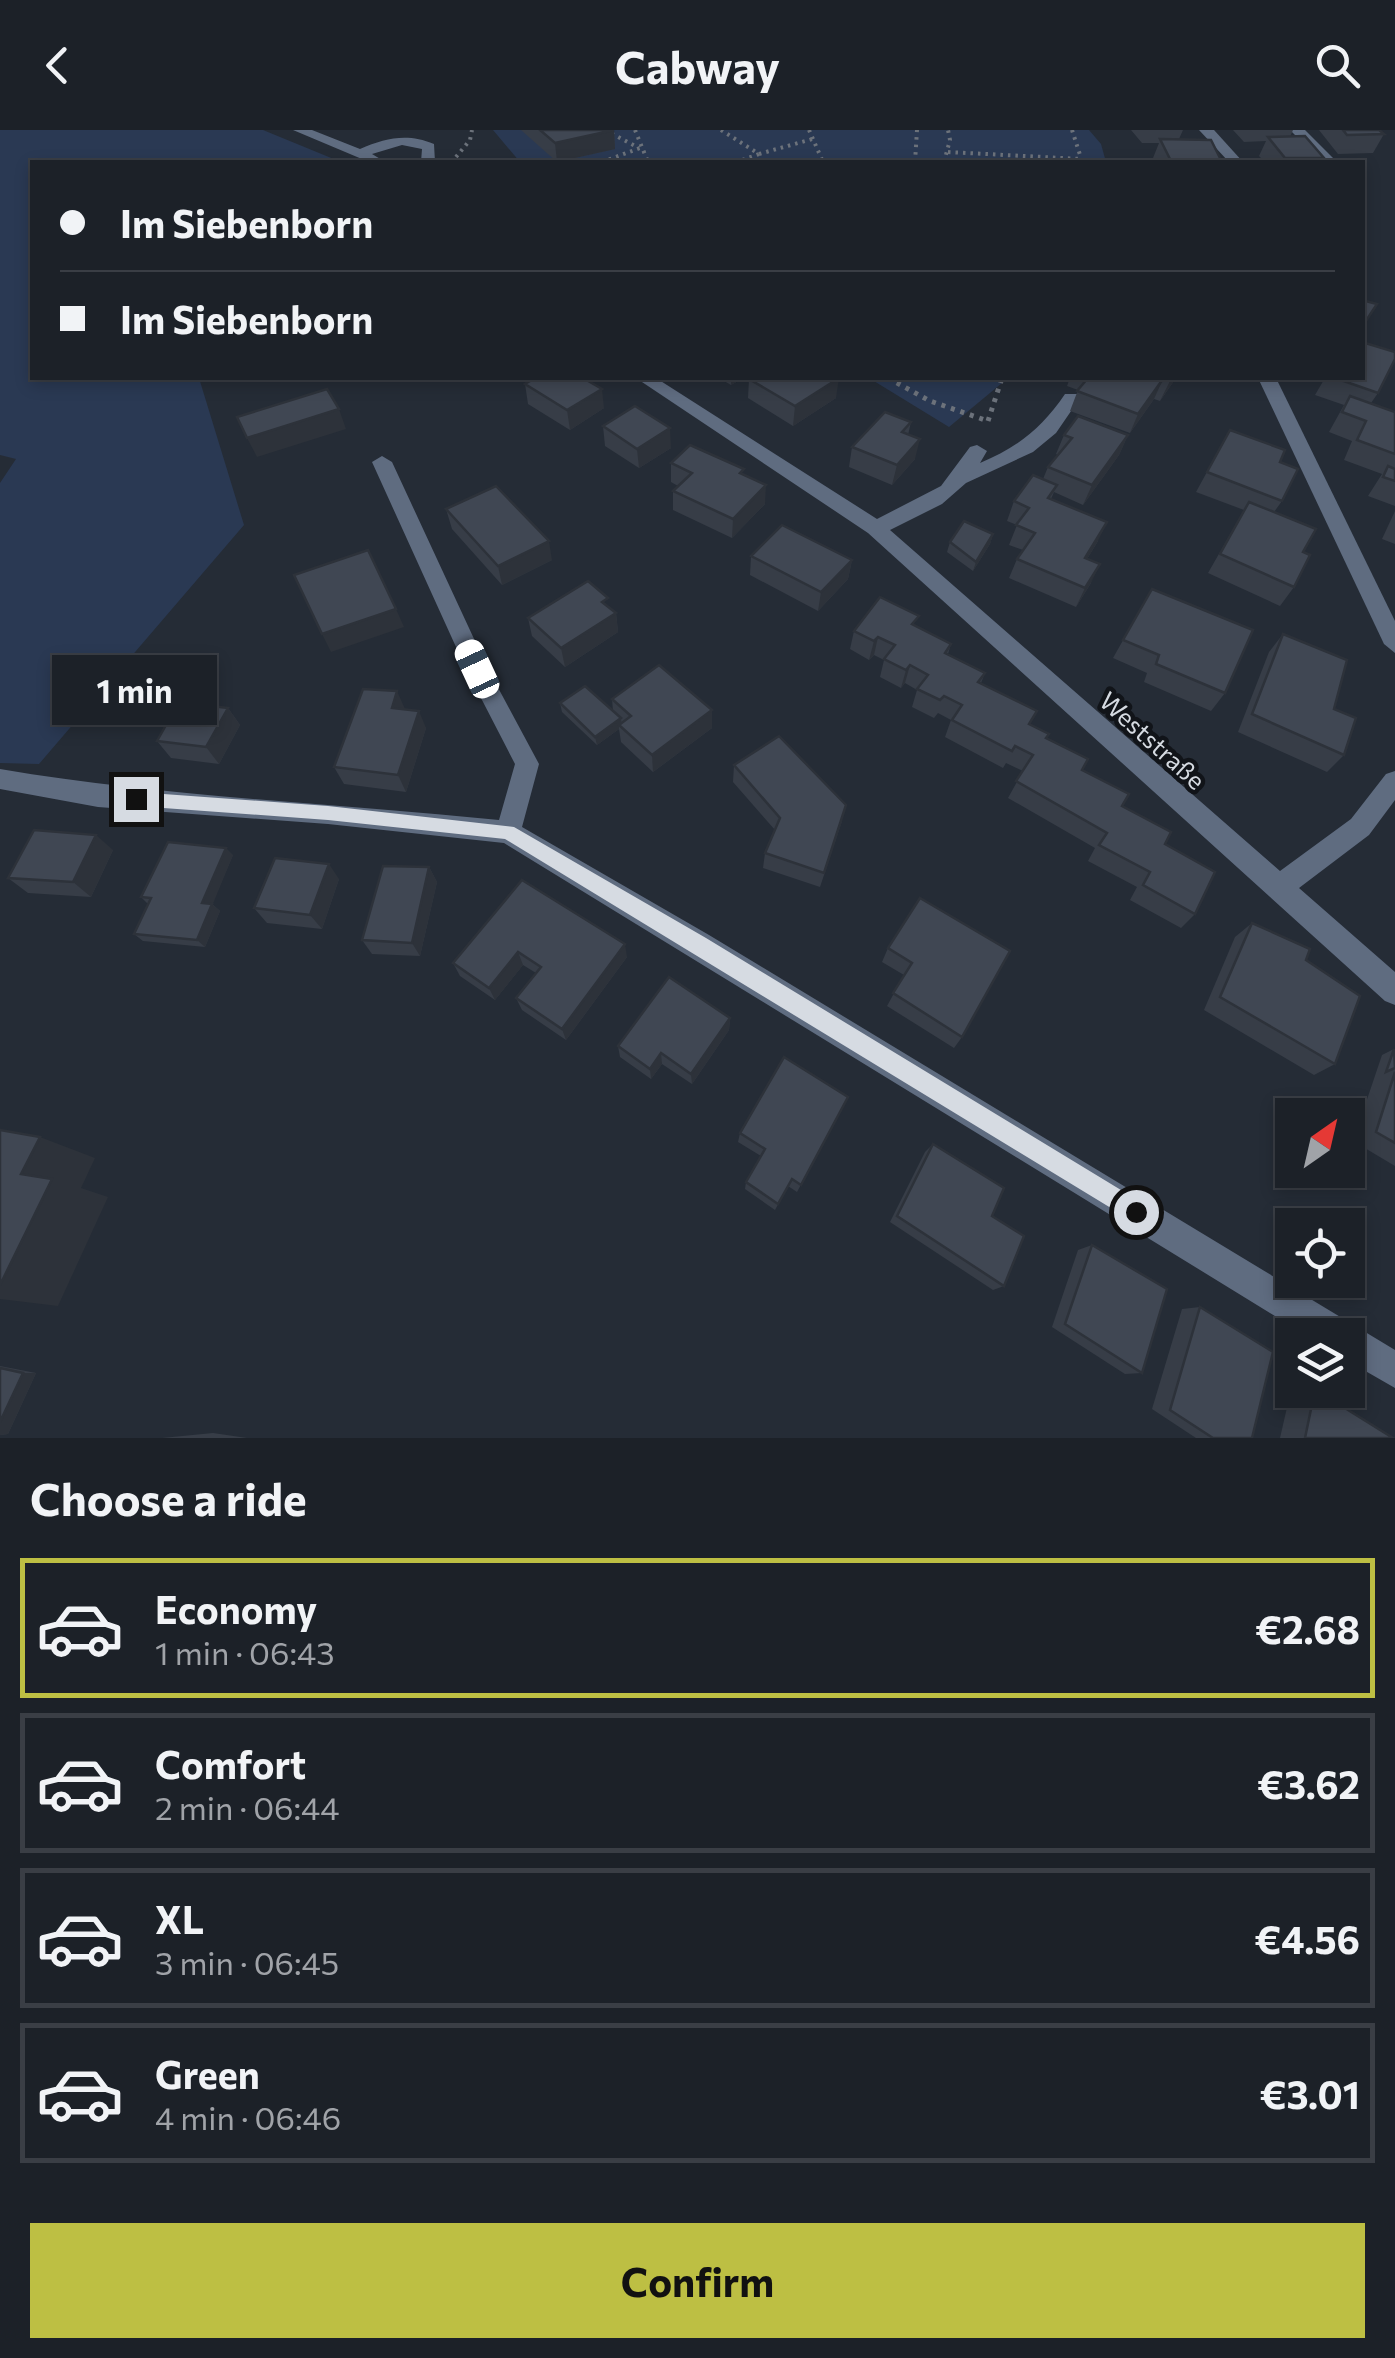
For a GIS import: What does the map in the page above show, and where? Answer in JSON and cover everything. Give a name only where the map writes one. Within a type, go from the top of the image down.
[{"type":"street","points":[[300,130],[375,160]]},
{"type":"street","points":[[1206,130],[1234,160]]},
{"type":"street","points":[[1297,130],[1328,160]]},
{"type":"street","points":[[361,154],[392,140],[414,139],[429,147],[428,160]]},
{"type":"street","name":"Weststraße","points":[[648,380],[875,528],[1395,991]]},
{"type":"street","points":[[1268,380],[1395,644]]},
{"type":"street","points":[[875,528],[912,513],[966,477],[1035,446],[1058,422],[1072,398]]},
{"type":"street","points":[[966,477],[977,450]]},
{"type":"street","points":[[382,462],[477,669],[527,764],[508,832]]},
{"type":"street","points":[[0,779],[98,796],[328,813],[508,832],[699,944],[1310,1318]]},
{"type":"street","points":[[1278,889],[1360,827],[1395,781]]},
{"type":"street","points":[[1365,1351],[1395,1370]]},
{"type":"path","points":[[455,160],[470,140],[472,130]]},
{"type":"path","points":[[605,130],[640,148]]},
{"type":"path","points":[[646,130],[636,131],[647,160]]},
{"type":"path","points":[[720,130],[758,154]]},
{"type":"path","points":[[810,130],[822,160]]},
{"type":"path","points":[[915,160],[917,130]]},
{"type":"path","points":[[945,160],[948,130]]},
{"type":"path","points":[[1072,130],[1082,160]]},
{"type":"path","points":[[742,160],[816,138]]},
{"type":"path","points":[[607,160],[640,148]]},
{"type":"path","points":[[948,152],[1048,160]]},
{"type":"path","points":[[892,380],[930,401],[988,421]]},
{"type":"path","points":[[977,450],[1001,380]]},
{"type":"shaded area","points":[[0,130],[263,130],[336,160],[30,160],[30,380],[200,380],[244,525],[39,764],[0,763],[0,483],[16,459],[0,455]]},
{"type":"shaded area","points":[[493,130],[1089,130],[1101,144],[1105,160],[518,160]]},
{"type":"shaded area","points":[[872,380],[1006,380],[949,427]]},
{"type":"building","points":[[540,130],[614,130],[555,143]]},
{"type":"building","points":[[1343,130],[1379,130],[1384,134],[1347,135]]},
{"type":"building","points":[[1305,136],[1324,158],[1285,158],[1268,137]]},
{"type":"building","points":[[1160,139],[1211,140],[1221,160],[1170,160]]},
{"type":"building","points":[[1365,301],[1377,304],[1365,322]]},
{"type":"building","points":[[1365,343],[1395,352],[1378,393],[1341,380],[1365,380]]},
{"type":"building","points":[[532,380],[586,380],[602,389],[567,410],[525,384]]},
{"type":"building","points":[[751,380],[836,380],[795,406]]},
{"type":"building","points":[[1086,380],[1162,380],[1138,414],[1077,391]]},
{"type":"building","points":[[327,389],[339,409],[247,438],[237,417]]},
{"type":"building","points":[[1350,396],[1395,412],[1395,454],[1357,440],[1366,421],[1342,412]]},
{"type":"building","points":[[635,406],[670,428],[637,449],[603,426]]},
{"type":"building","points":[[885,412],[911,422],[902,432],[920,439],[897,465],[852,447]]},
{"type":"building","points":[[1078,416],[1128,435],[1092,485],[1048,467],[1072,438],[1064,435]]},
{"type":"building","points":[[1230,430],[1285,450],[1280,462],[1298,469],[1282,501],[1207,472]]},
{"type":"building","points":[[690,445],[744,469],[740,473],[766,485],[733,519],[673,491],[692,473],[671,463]]},
{"type":"building","points":[[1388,466],[1395,469],[1395,481],[1383,477]]},
{"type":"building","points":[[1033,475],[1057,485],[1048,498],[1107,522],[1085,558],[1100,564],[1085,588],[1017,559],[1035,533],[1016,525],[1029,508],[1014,501]]},
{"type":"building","points":[[496,486],[549,541],[498,566],[446,509]]},
{"type":"building","points":[[1249,502],[1316,529],[1303,552],[1310,555],[1294,587],[1220,554]]},
{"type":"building","points":[[964,521],[993,534],[976,562],[950,542]]},
{"type":"building","points":[[782,525],[852,560],[821,592],[751,556]]},
{"type":"building","points":[[368,550],[396,609],[322,634],[294,575]]},
{"type":"building","points":[[588,581],[608,598],[602,602],[616,613],[561,648],[528,618]]},
{"type":"building","points":[[1152,589],[1253,630],[1225,693],[1156,664],[1159,655],[1123,640]]},
{"type":"building","points":[[880,597],[919,616],[912,624],[951,644],[945,653],[985,673],[978,682],[1037,711],[1029,724],[1049,734],[1046,738],[1088,759],[1082,770],[1129,794],[1122,806],[1171,832],[1165,844],[1215,872],[1195,914],[1143,885],[1150,872],[1099,845],[1107,833],[1016,781],[1033,755],[1015,746],[1012,751],[952,720],[962,705],[917,689],[928,675],[910,665],[906,670],[884,659],[895,645],[878,637],[874,641],[854,631]]},
{"type":"building","points":[[1283,634],[1347,660],[1334,709],[1356,718],[1344,755],[1252,714]]},
{"type":"building","points":[[659,665],[712,710],[652,755],[619,725],[631,716],[612,699]]},
{"type":"building","points":[[585,686],[621,718],[595,737],[560,703]]},
{"type":"building","points":[[363,689],[397,691],[392,708],[419,711],[398,775],[334,767]]},
{"type":"building","points":[[179,702],[228,708],[206,747],[157,741]]},
{"type":"building","points":[[779,736],[846,805],[824,873],[765,853],[780,818],[734,765]]},
{"type":"building","points":[[34,830],[96,835],[73,882],[8,878]]},
{"type":"building","points":[[168,842],[226,848],[202,903],[212,904],[197,940],[134,934],[151,898],[141,897]]},
{"type":"building","points":[[275,858],[329,864],[310,915],[254,908]]},
{"type":"building","points":[[383,866],[429,867],[412,943],[362,940]]},
{"type":"building","points":[[522,880],[625,944],[562,1029],[516,998],[541,967],[518,952],[489,988],[453,963]]},
{"type":"building","points":[[920,898],[1010,951],[962,1037],[893,993],[912,963],[888,948]]},
{"type":"building","points":[[1252,923],[1310,949],[1306,960],[1360,996],[1335,1064],[1220,997]]},
{"type":"building","points":[[669,977],[730,1018],[691,1074],[661,1053],[650,1069],[618,1046]]},
{"type":"building","points":[[1394,1049],[1395,1068],[1386,1072]]},
{"type":"building","points":[[784,1057],[848,1097],[801,1185],[792,1179],[778,1204],[746,1182],[765,1149],[740,1133]]},
{"type":"building","points":[[1395,1072],[1395,1143],[1376,1132]]},
{"type":"building","points":[[0,1130],[40,1137],[21,1174],[52,1179],[0,1285]]},
{"type":"building","points":[[933,1144],[1004,1188],[992,1216],[1024,1236],[1004,1286],[897,1216]]},
{"type":"building","points":[[1092,1245],[1167,1289],[1142,1373],[1065,1324]]},
{"type":"building","points":[[1200,1307],[1273,1352],[1252,1438],[1213,1438],[1170,1410]]},
{"type":"building","points":[[0,1368],[23,1373],[0,1422]]},
{"type":"building","points":[[1311,1408],[1345,1408],[1393,1438],[1305,1438]]},
{"type":"route","points":[[136,799],[328,813],[508,832],[699,944],[1136,1212]]}]
